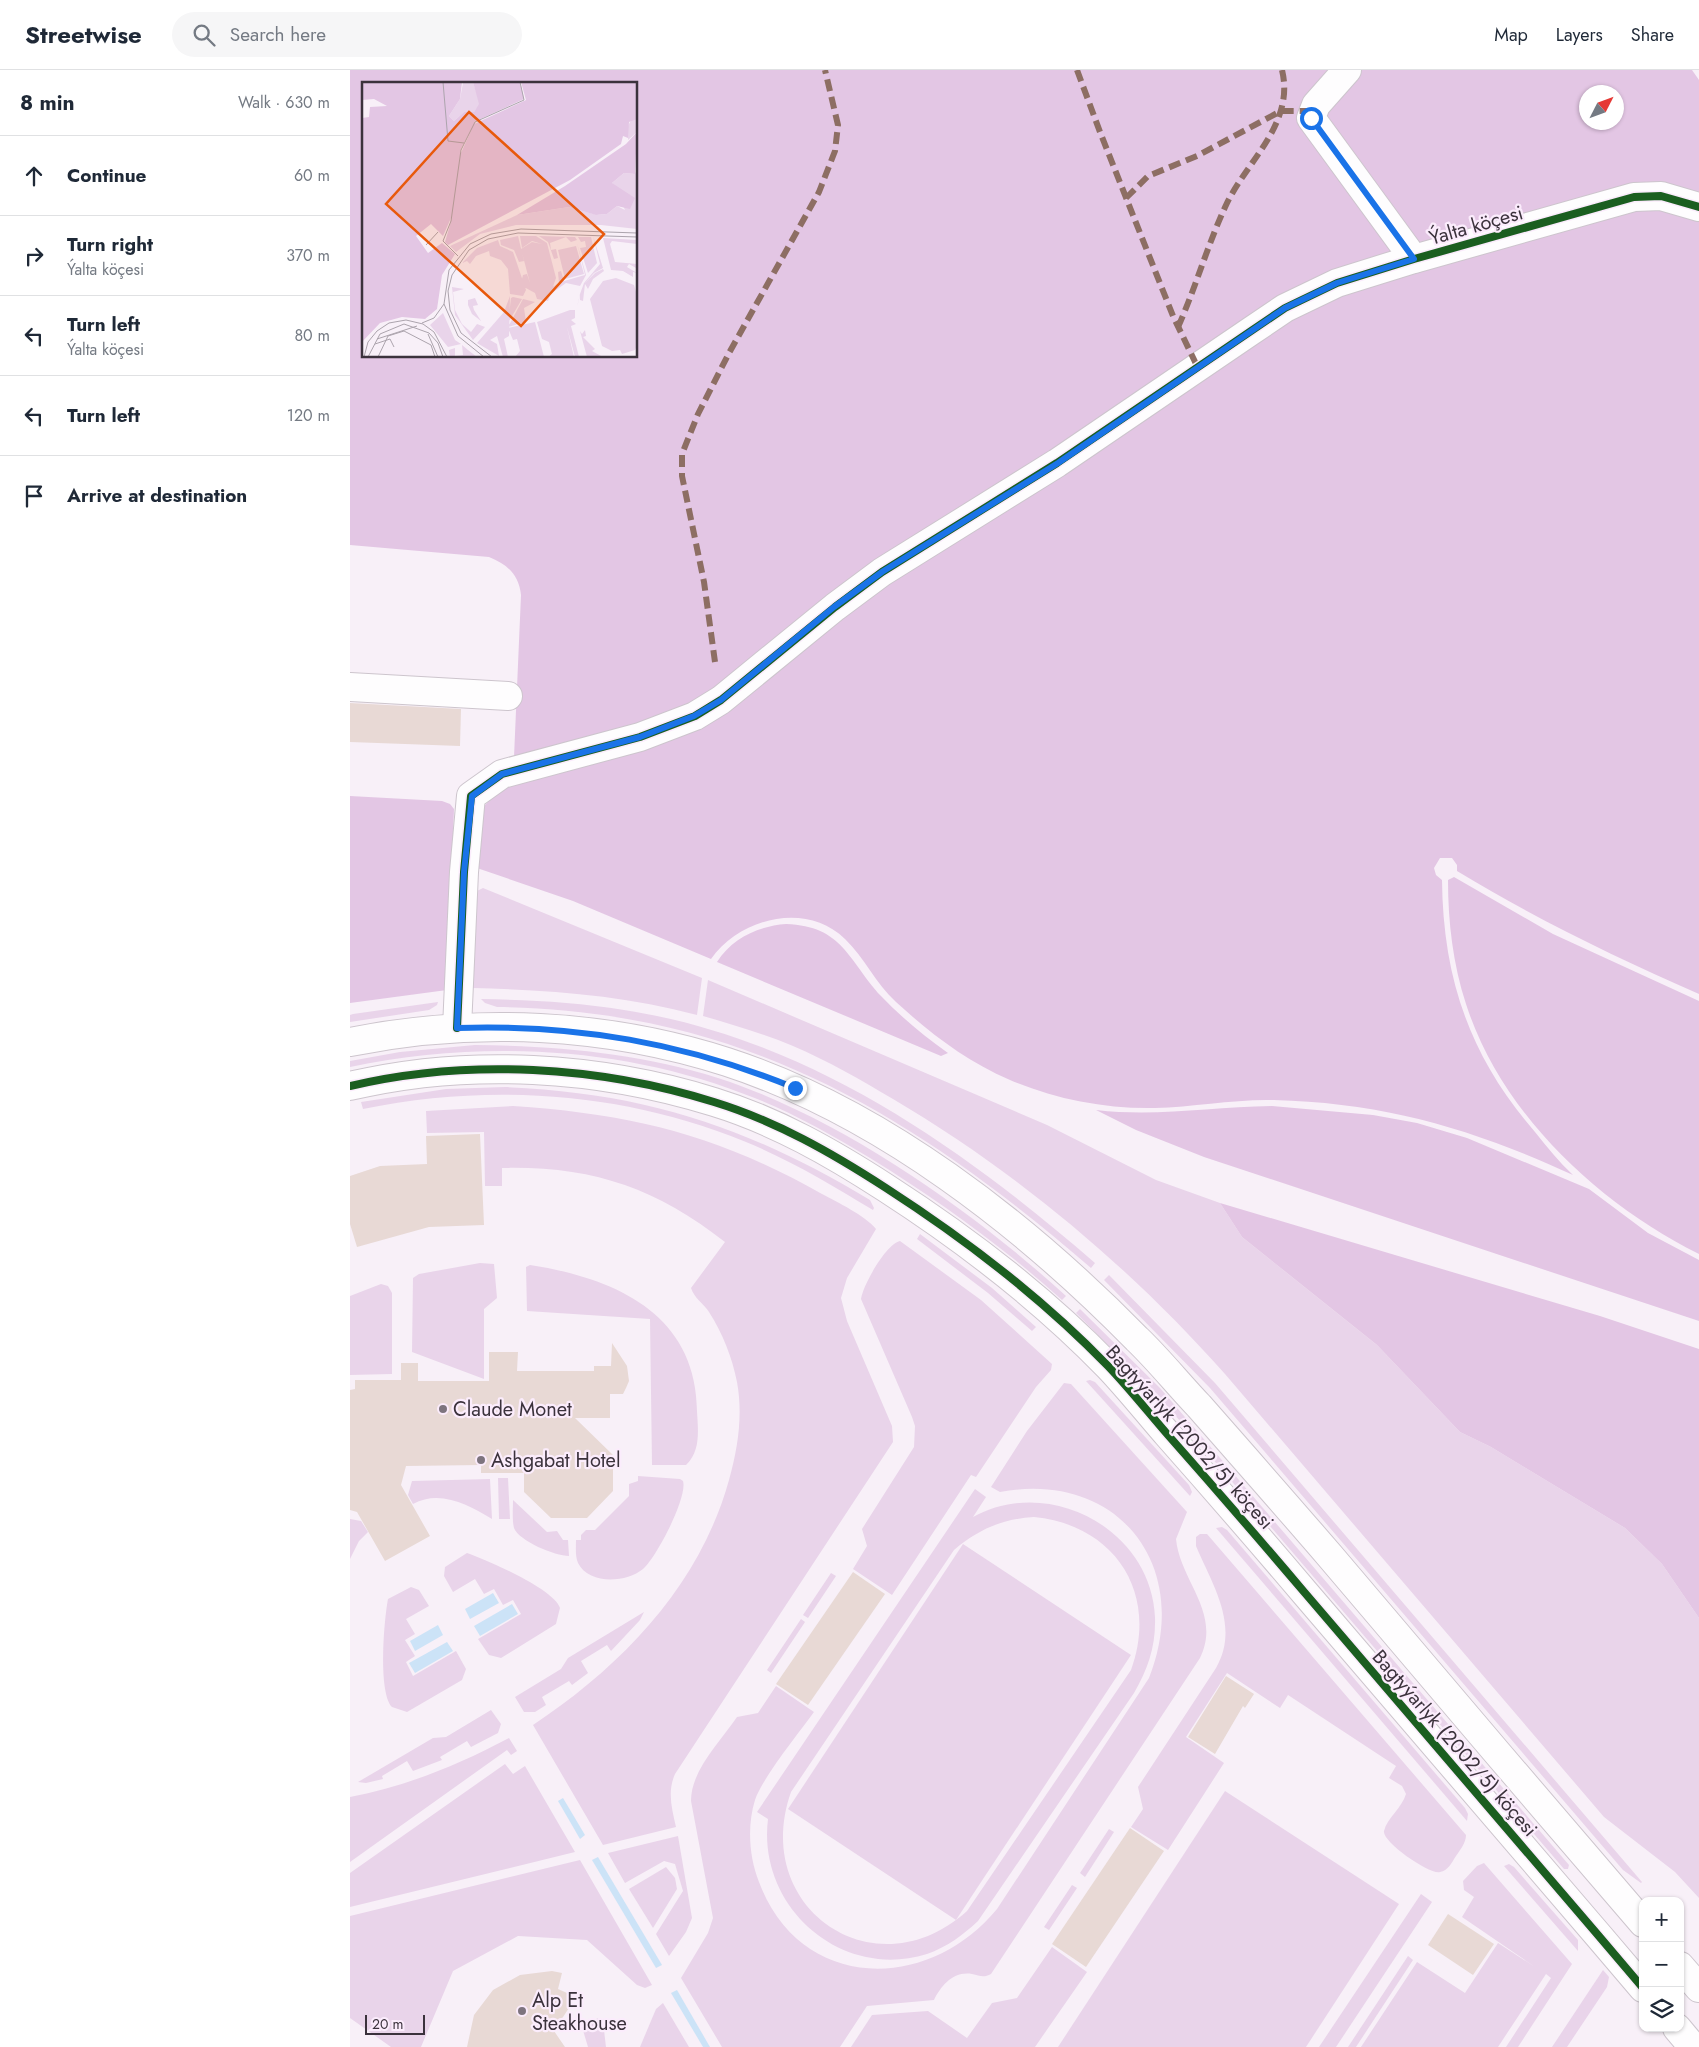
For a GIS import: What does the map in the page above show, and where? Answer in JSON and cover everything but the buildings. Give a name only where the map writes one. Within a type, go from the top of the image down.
[{"type":"street","points":[[1347,70],[1316,105],[1311,118],[1414,259]]},
{"type":"street","name":"Ýalta köçesi","points":[[457,1028],[463,890],[472,796],[502,774],[640,737],[694,716],[721,700],[834,607],[882,572],[1058,463],[1285,308],[1337,283],[1414,259],[1634,197],[1661,196],[1699,207]]},
{"type":"street","points":[[350,687],[508,696]]},
{"type":"street","name":"Bagtyýarlyk (2002/5) köçesi","points":[[350,1042],[395,1033],[457,1028],[541,1028],[593,1034],[681,1049],[726,1062],[795,1088],[837,1109],[923,1162],[975,1197],[1085,1288],[1139,1340],[1260,1475],[1639,1918]]},
{"type":"street","name":"Bagtyýarlyk (2002/5) köçesi","points":[[350,1086],[424,1074],[489,1069],[535,1070],[585,1075],[664,1088],[715,1102],[783,1129],[856,1168],[922,1212],[994,1264],[1109,1367],[1642,1987]]},
{"type":"street","points":[[1574,1908],[1607,1881]]},
{"type":"street","points":[[1684,1971],[1699,1988]]},
{"type":"street","points":[[1680,2032],[1693,2047]]},
{"type":"shaded area","points":[[350,70],[1692,70],[1699,80],[1699,200],[1682,194],[1338,276],[688,712],[514,757],[521,595],[515,576],[501,563],[489,557],[350,545]]},
{"type":"shaded area","points":[[1637,203],[1699,215],[1699,994],[1606,951],[1516,905],[1457,871],[1457,865],[1452,858],[1440,858],[1434,868],[1436,875],[1442,880],[1448,951],[1455,983],[1464,1015],[1477,1045],[1493,1075],[1512,1104],[1573,1175],[1500,1144],[1464,1132],[1428,1121],[1353,1107],[1315,1102],[1259,1100],[1136,1108],[1099,1105],[1045,1093],[994,1073],[936,1036],[889,995],[845,939],[829,927],[812,920],[774,919],[756,925],[739,933],[723,945],[711,959],[573,901],[474,867],[482,808],[509,781],[616,753],[840,613],[1314,300]]},
{"type":"shaded area","points":[[350,796],[442,801],[450,804],[454,809],[447,990],[350,1003]]},
{"type":"shaded area","points":[[1454,877],[1553,934],[1699,1001],[1699,1254],[1661,1233],[1625,1209],[1590,1182],[1528,1118],[1503,1082],[1482,1044],[1466,1004],[1458,974],[1452,943],[1448,896],[1448,880]]},
{"type":"shaded area","points":[[483,888],[702,978],[697,1015],[614,998],[530,990],[473,988],[471,983],[475,892]]},
{"type":"shaded area","points":[[786,924],[805,926],[820,931],[832,938],[842,947],[889,1004],[913,1026],[948,1053],[941,1056],[717,962],[730,946],[747,935],[766,927]]},
{"type":"shaded area","points":[[708,980],[1047,1125],[1156,1180],[1220,1203],[1242,1237],[1377,1345],[1460,1432],[1491,1447],[1625,1528],[1662,1564],[1699,1618],[1699,1898],[1675,1872],[1604,1817],[1225,1374],[1189,1334],[1111,1259],[1070,1224],[984,1158],[939,1127],[893,1099],[832,1064],[793,1046],[703,1016]]},
{"type":"shaded area","points":[[481,999],[588,1005],[624,1010],[691,1024],[755,1045],[817,1071],[877,1103],[934,1138],[1043,1219],[1095,1263],[1091,1268],[1024,1212],[957,1162],[889,1118],[818,1081],[745,1050],[668,1027],[585,1013],[497,1007],[485,1003]]},
{"type":"shaded area","points":[[438,1002],[437,1005],[429,1010],[350,1022],[350,1015],[353,1014]]},
{"type":"shaded area","points":[[475,1045],[567,1049],[658,1062],[718,1078],[764,1095],[810,1116],[902,1169],[989,1231],[1066,1296],[1062,1300],[969,1224],[855,1149],[777,1107],[697,1078],[599,1057],[549,1052],[449,1053],[399,1058],[350,1067],[350,1061],[400,1052]]},
{"type":"shaded area","points":[[505,1087],[605,1097],[651,1106],[695,1118],[781,1152],[825,1174],[870,1200],[874,1208],[873,1210],[811,1173],[746,1142],[700,1125],[653,1112],[557,1097],[508,1095],[460,1096],[411,1101],[363,1109],[361,1102],[446,1089]]},
{"type":"shaded area","points":[[513,1106],[597,1115],[636,1122],[710,1142],[747,1156],[784,1174],[851,1210],[876,1229],[847,1278],[841,1298],[847,1321],[892,1426],[893,1442],[675,1774],[671,1794],[676,1827],[603,1845],[533,1725],[597,1677],[654,1620],[678,1588],[699,1554],[716,1518],[735,1456],[739,1431],[739,1394],[723,1337],[709,1312],[694,1295],[691,1288],[725,1242],[673,1207],[647,1194],[593,1176],[534,1168],[502,1168],[502,1186],[485,1186],[484,1132],[427,1133],[426,1111]]},
{"type":"shaded area","points":[[1272,1106],[1373,1115],[1417,1123],[1467,1138],[1589,1189],[1648,1233],[1699,1260],[1699,1321],[1204,1157],[1136,1130],[1096,1110],[1162,1112]]},
{"type":"shaded area","points":[[1220,1203],[1600,1316],[1699,1349],[1699,1618],[1662,1564],[1625,1528],[1491,1447],[1460,1432],[1377,1345],[1242,1237]]},
{"type":"shaded area","points":[[920,1234],[992,1288],[1036,1327],[1032,1331],[988,1293],[917,1239]]},
{"type":"shaded area","points":[[900,1241],[981,1300],[1052,1364],[1051,1370],[1036,1387],[976,1477],[971,1475],[892,1595],[853,1569],[867,1546],[862,1529],[914,1447],[915,1426],[912,1417],[861,1299],[866,1284],[882,1257],[888,1249]]},
{"type":"shaded area","points":[[480,1263],[494,1264],[497,1298],[484,1309],[484,1379],[412,1352],[413,1278],[419,1274]]},
{"type":"shaded area","points":[[530,1265],[561,1271],[619,1291],[645,1306],[666,1325],[682,1349],[693,1377],[698,1440],[694,1453],[686,1465],[652,1465],[650,1319],[527,1311],[526,1267]]},
{"type":"shaded area","points":[[1109,1275],[1215,1383],[1641,1883],[1623,1870],[1210,1388],[1104,1280]]},
{"type":"shaded area","points":[[381,1284],[388,1286],[392,1293],[392,1374],[350,1375],[350,1296]]},
{"type":"shaded area","points":[[1080,1309],[1160,1388],[1569,1865],[1568,1869],[1564,1869],[1156,1393],[1076,1313]]},
{"type":"shaded area","points":[[1086,1381],[1095,1382],[1189,1485],[1192,1492],[1190,1496]]},
{"type":"shaded area","points":[[1064,1383],[1071,1384],[1187,1512],[1176,1539],[1179,1554],[1198,1597],[1206,1626],[1205,1642],[1200,1658],[991,1974],[980,1976],[965,1974],[953,1977],[944,1985],[934,2000],[867,2006],[840,2047],[722,2047],[681,1978],[708,1933],[713,1918],[691,1801],[692,1790],[701,1767],[737,1717],[758,1713],[776,1686],[814,1712],[765,1780],[752,1810],[750,1841],[753,1862],[759,1882],[778,1918],[804,1944],[834,1961],[867,1968],[902,1966],[936,1956],[969,1936],[997,1909],[1149,1678],[1160,1637],[1161,1599],[1153,1565],[1136,1535],[1111,1512],[1080,1496],[1042,1489],[1000,1492],[991,1487],[1027,1431]]},
{"type":"shaded area","points":[[638,1476],[680,1479],[683,1481],[681,1500],[670,1527],[649,1563],[636,1574],[608,1580],[590,1575],[578,1563],[576,1540],[581,1540],[581,1535],[586,1530],[595,1530],[629,1496],[629,1484],[638,1481]]},
{"type":"shaded area","points":[[498,1478],[508,1478],[510,1519],[499,1519]]},
{"type":"shaded area","points":[[490,1479],[492,1519],[464,1504],[444,1498],[423,1500],[413,1504],[408,1495],[412,1481]]},
{"type":"shaded area","points":[[975,1489],[986,1497],[973,1517],[1002,1506],[1033,1503],[1063,1507],[1091,1518],[1116,1536],[1136,1558],[1149,1586],[1155,1617],[1154,1638],[1150,1657],[1143,1675],[1134,1693],[978,1921],[954,1940],[927,1954],[895,1960],[864,1957],[836,1946],[811,1930],[791,1908],[776,1881],[768,1851],[768,1819],[757,1812]],"holes":[[[1034,1517],[1063,1523],[1087,1533],[1108,1549],[1123,1568],[1134,1590],[1139,1615],[1138,1642],[1131,1670],[967,1911],[931,1934],[895,1944],[860,1940],[829,1926],[804,1903],[788,1871],[783,1834],[791,1792],[954,1550],[991,1526],[1012,1520]]]},
{"type":"shaded area","points":[[513,1500],[547,1532],[557,1531],[563,1540],[568,1540],[569,1556],[538,1547],[517,1533],[513,1525]]},
{"type":"shaded area","points":[[350,1519],[361,1521],[368,1532],[359,1541],[350,1559]]},
{"type":"shaded area","points":[[1222,1527],[1227,1530],[1465,1808],[1468,1814],[1467,1821],[1216,1528]]},
{"type":"shaded area","points":[[1200,1534],[1207,1534],[1466,1835],[1465,1841],[1448,1868],[1435,1872],[1417,1863],[1398,1850],[1385,1836],[1386,1826],[1406,1794],[1402,1786],[1389,1778],[1396,1766],[1288,1695],[1280,1708],[1227,1673],[1186,1737],[1224,1763],[1168,1850],[1131,1827],[1143,1809],[1138,1787],[1216,1668],[1223,1652],[1225,1621],[1216,1591],[1196,1546],[1196,1537]]},
{"type":"shaded area","points":[[963,1544],[1131,1655],[956,1920],[788,1809]]},
{"type":"shaded area","points":[[467,1553],[519,1576],[546,1592],[555,1600],[560,1608],[556,1624],[501,1658],[489,1655],[478,1639],[521,1614],[513,1600],[503,1605],[494,1589],[484,1594],[475,1579],[453,1592],[444,1576],[445,1567]]},
{"type":"shaded area","points":[[831,1573],[836,1576],[808,1618],[803,1615]]},
{"type":"shaded area","points":[[411,1587],[419,1590],[429,1606],[406,1619],[415,1634],[405,1640],[415,1656],[406,1662],[413,1676],[456,1651],[466,1669],[462,1680],[407,1712],[392,1707],[388,1699],[385,1687],[383,1655],[388,1599]]},
{"type":"shaded area","points":[[644,1612],[640,1620],[611,1651],[607,1645],[581,1661],[588,1673],[572,1685],[569,1681],[542,1697],[546,1705],[535,1712],[524,1712],[515,1697],[561,1669],[568,1658]]},
{"type":"shaded area","points":[[801,1619],[805,1622],[771,1673],[767,1670]]},
{"type":"shaded area","points":[[491,1710],[501,1724],[498,1733],[471,1747],[467,1741],[440,1757],[442,1760],[413,1771],[407,1761],[382,1776],[383,1779],[366,1783],[358,1782],[433,1738],[446,1737]]},
{"type":"shaded area","points":[[509,1738],[517,1751],[511,1755],[507,1750],[350,1862],[350,1797],[392,1787],[432,1774]]},
{"type":"shaded area","points":[[505,1764],[513,1774],[525,1766],[575,1852],[350,1907],[350,1873]]},
{"type":"shaded area","points":[[1225,1791],[1399,1904],[1306,2047],[1058,2047]]},
{"type":"shaded area","points":[[1109,1829],[1114,1832],[1085,1877],[1080,1873]]},
{"type":"shaded area","points":[[678,1836],[692,1918],[686,1932],[669,1956],[656,1934],[683,1891],[675,1864],[664,1861],[625,1883],[608,1853]]},
{"type":"shaded area","points":[[580,1860],[652,1985],[645,1988],[637,1985],[587,1940],[518,1936],[453,1971],[421,2047],[391,2047],[350,2018],[350,1916]]},
{"type":"shaded area","points":[[1484,1863],[1572,1964],[1518,2047],[1506,2047],[1551,1978],[1546,1974],[1498,2047],[1361,2047],[1417,1962],[1465,1993],[1498,1943],[1535,1967],[1462,1917],[1474,1897],[1464,1890],[1463,1881],[1477,1866]]},
{"type":"shaded area","points":[[1509,1864],[1514,1867],[1578,1940],[1578,1951],[1504,1866]]},
{"type":"shaded area","points":[[666,1867],[675,1878],[677,1889],[653,1928],[629,1889]]},
{"type":"shaded area","points":[[1072,1885],[1077,1888],[1049,1930],[1044,1927]]},
{"type":"shaded area","points":[[1421,1894],[1432,1902],[1336,2047],[1319,2047]]},
{"type":"shaded area","points":[[1052,1947],[1087,1972],[1035,2047],[851,2047],[872,2015],[928,2011],[967,2038],[992,2003],[1017,1998]]},
{"type":"shaded area","points":[[1408,1956],[1413,1960],[1356,2047],[1348,2047]]},
{"type":"shaded area","points":[[1603,1970],[1609,1977],[1607,1987],[1567,2047],[1552,2047]]},
{"type":"shaded area","points":[[663,2003],[689,2047],[640,2047],[656,2009]]},
{"type":"shaded area","points":[[598,2018],[604,2030],[606,2047],[588,2047],[582,2027]]},
{"type":"water","points":[[493,1593],[499,1603],[470,1619],[465,1609]]},
{"type":"water","points":[[512,1604],[518,1614],[480,1636],[474,1626]]},
{"type":"water","points":[[438,1625],[443,1635],[415,1651],[410,1641]]},
{"type":"water","points":[[447,1642],[453,1651],[415,1673],[409,1663]]},
{"type":"water","points":[[563,1798],[585,1835],[580,1839],[558,1801]]},
{"type":"water","points":[[598,1857],[662,1965],[656,1968],[592,1860]]},
{"type":"water","points":[[677,1990],[710,2047],[703,2047],[671,1993]]},
{"type":"marked path","points":[[715,662],[704,582],[682,476],[682,454],[698,414],[729,353],[819,192],[835,151],[838,125],[825,70]]},
{"type":"marked path","points":[[1077,70],[1173,316],[1198,368]]},
{"type":"marked path","points":[[1178,327],[1227,203],[1276,124],[1282,107],[1284,89],[1282,70]]},
{"type":"marked path","points":[[1126,198],[1148,176],[1197,156],[1281,111],[1312,111]]},
{"type":"cycle path","points":[[457,1028],[464,872],[471,796],[502,774],[640,737],[695,716],[721,700],[835,607],[882,572],[1057,463],[1285,308],[1337,283],[1414,259],[1634,197],[1661,196],[1699,207]]},
{"type":"cycle path","points":[[350,1086],[395,1077],[487,1069],[579,1074],[625,1080],[670,1090],[737,1110],[803,1139],[866,1175],[945,1228],[1030,1293],[1116,1374],[1642,1987]]},
{"type":"place","name":"Claude Monet","points":[[443,1409]]},
{"type":"place","name":"Ashgabat Hotel","points":[[481,1460]]},
{"type":"place","name":"Alp Et Steakhouse","points":[[522,2011]]},
{"type":"route","points":[[795,1088],[726,1062],[681,1049],[638,1040],[541,1028],[498,1026],[457,1028],[464,872],[472,796],[502,774],[640,737],[674,726],[694,716],[721,700],[750,678],[834,607],[882,572],[1034,479],[1285,308],[1337,283],[1414,259],[1313,124],[1311,118]]}]
